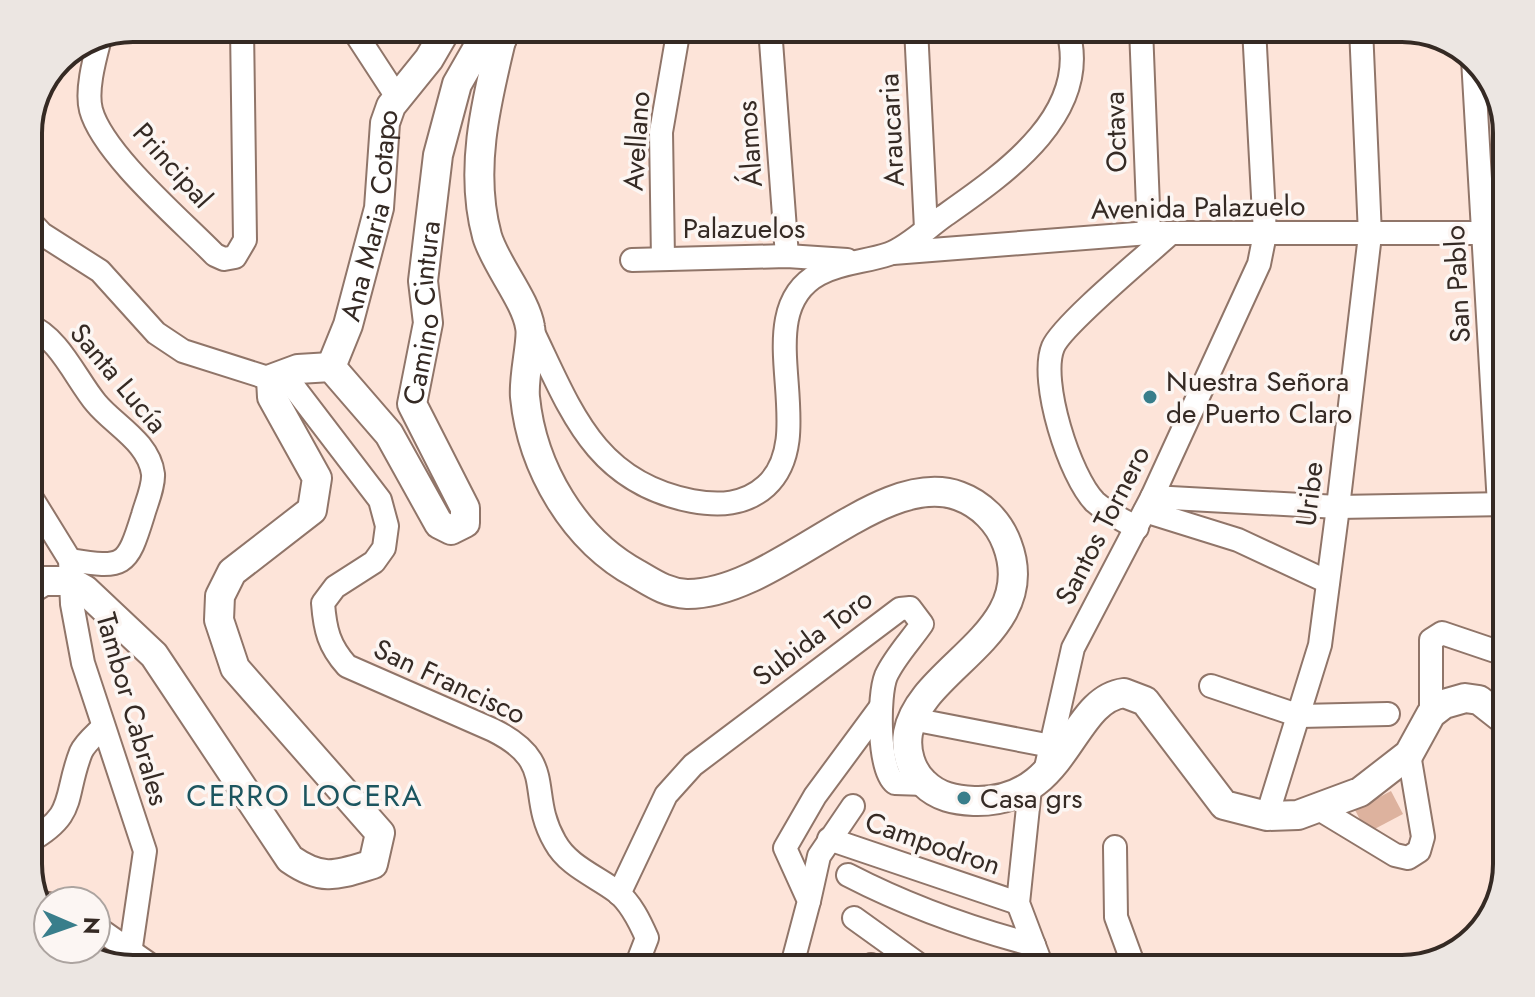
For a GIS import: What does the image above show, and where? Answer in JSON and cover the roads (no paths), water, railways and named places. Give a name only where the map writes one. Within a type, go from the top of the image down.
[{"type":"main road","points":[[397,97],[429,59],[439,42]]},
{"type":"main road","name":"Camino Cintura","points":[[331,367],[389,434],[439,524],[451,530],[461,527],[467,518],[465,508],[412,404],[428,323],[423,281],[438,155],[457,84],[481,42]]},
{"type":"main road","name":"Camino Cintura","points":[[501,42],[482,130],[482,211],[487,238],[531,328]]},
{"type":"main road","name":"Ana Maria Cotapo","points":[[331,367],[364,273],[379,208],[385,123],[397,97]]},
{"type":"main road","points":[[531,328],[525,396],[533,441],[551,483],[586,536],[625,568],[665,590],[700,593],[751,578],[884,505],[915,492],[956,495],[991,517],[1011,554],[1013,578],[1008,602],[995,624],[912,719],[908,754],[925,784],[944,796],[977,801],[1011,796],[1037,781],[1102,702],[1116,694],[1132,694],[1148,705],[1224,805],[1267,816],[1319,809],[1360,792],[1409,754],[1431,714],[1457,699],[1473,698],[1485,702],[1493,709]]},
{"type":"main road","points":[[42,582],[70,570],[85,590],[154,655],[290,859],[310,873],[333,876],[373,864],[380,833],[235,668],[222,632],[220,596],[232,572],[312,510],[317,493],[317,478],[272,397],[277,376],[331,367]]},
{"type":"street","name":"Principal","points":[[98,50],[90,108],[112,145],[215,255],[224,259],[235,257],[245,240],[242,42]]},
{"type":"street","name":"Ana Maria Cotapo","points":[[361,42],[397,97]]},
{"type":"street","name":"Avellano","points":[[663,259],[661,132],[677,42]]},
{"type":"street","name":"Álamos","points":[[771,42],[787,256]]},
{"type":"street","name":"Araucaria","points":[[917,42],[926,229]]},
{"type":"street","points":[[890,254],[1008,169],[1054,114],[1067,93],[1074,66],[1070,42]]},
{"type":"street","name":"Octava","points":[[1142,42],[1160,233]]},
{"type":"street","name":"Santos Tornero","points":[[1018,903],[1037,781],[1051,746],[1073,648],[1144,512],[1259,264],[1265,234],[1255,42]]},
{"type":"street","name":"Uribe","points":[[1267,816],[1320,645],[1338,507],[1370,235],[1362,42]]},
{"type":"street","name":"San Pablo","points":[[1476,80],[1493,211]]},
{"type":"street","points":[[1160,233],[1061,335],[1049,363],[1061,429],[1087,492],[1108,512],[1493,504]]},
{"type":"street","name":"Avenida Palazuelo","points":[[856,260],[890,254],[1160,233],[1493,234]]},
{"type":"street","points":[[42,236],[100,271],[156,333],[183,351],[277,376]]},
{"type":"street","name":"Palazuelos","points":[[632,260],[787,256],[856,260]]},
{"type":"street","points":[[531,328],[578,425],[609,462],[640,483],[684,500],[713,504],[738,502],[769,484],[787,451],[785,322],[792,304],[802,288],[818,274],[856,260]]},
{"type":"street","name":"Santa Lucía","points":[[42,332],[94,401],[130,433],[145,454],[153,474],[132,552],[118,563],[70,570]]},
{"type":"street","name":"San Francisco","points":[[277,376],[380,500],[387,526],[384,548],[374,562],[335,587],[323,603],[325,633],[333,651],[347,666],[514,740],[529,754],[545,822],[555,844],[567,858],[619,894],[640,921],[647,938],[640,955]]},
{"type":"street","points":[[1144,512],[1238,540],[1328,582]]},
{"type":"street","points":[[42,518],[70,570]]},
{"type":"street","name":"Tambor Cabrales","points":[[70,570],[83,663],[145,851],[129,955]]},
{"type":"street","name":"Subida Toro","points":[[619,894],[666,795],[693,765],[900,609],[910,608],[922,624],[886,675],[880,708],[885,770],[895,783],[925,784]]},
{"type":"street","points":[[1431,714],[1431,640],[1442,633],[1493,650]]},
{"type":"street","points":[[1211,686],[1300,716],[1388,714]]},
{"type":"street","points":[[809,901],[785,848],[815,796],[880,708]]},
{"type":"street","points":[[912,719],[1051,746]]},
{"type":"street","points":[[42,834],[54,827],[67,808],[82,749],[102,728]]},
{"type":"street","points":[[1319,809],[1395,855],[1408,858],[1419,851],[1423,837],[1409,754]]},
{"type":"street","name":"Campodron","points":[[795,955],[819,856],[853,806]]},
{"type":"street","name":"Campodron","points":[[829,839],[1018,903]]},
{"type":"street","points":[[1115,847],[1116,917],[1130,955]]},
{"type":"street","points":[[848,875],[900,902],[974,929],[1024,955]]},
{"type":"street","points":[[1018,903],[1034,955]]},
{"type":"street","points":[[854,918],[906,955]]},
{"type":"place","name":"Nuestra Señora de Puerto Claro","points":[[1150,397]]},
{"type":"place","name":"Casa grs","points":[[964,798]]},
{"type":"district","name":"CERRO LOCERA","points":[[305,796]]}]
